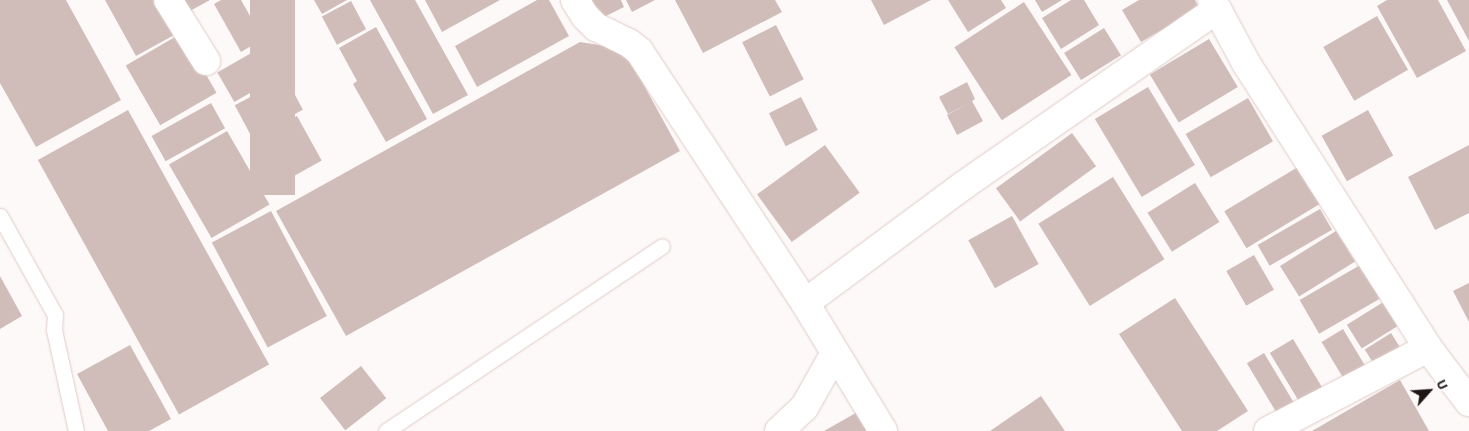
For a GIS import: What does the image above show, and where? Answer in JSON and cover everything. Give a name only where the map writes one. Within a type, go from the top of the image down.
[{"type":"street","points":[[168,0],[206,61]]},
{"type":"street","points":[[575,0],[596,27],[629,43],[639,51],[805,303],[883,431]]},
{"type":"street","points":[[805,303],[964,185],[1214,5],[1246,63],[1428,348],[1469,402]]},
{"type":"street","points":[[1268,431],[1428,348]]},
{"type":"street","points":[[779,431],[804,408],[835,353]]},
{"type":"lane","points":[[0,216],[55,315],[54,330],[76,431]]},
{"type":"lane","points":[[386,431],[662,246]]},
{"type":"building","points":[[0,0],[66,0],[121,100],[36,147],[0,83]]},
{"type":"building","points":[[105,0],[158,0],[176,34],[136,56]]},
{"type":"building","points":[[182,0],[210,0],[188,12]]},
{"type":"building","points":[[221,0],[241,0],[263,39],[241,52],[214,4]]},
{"type":"building","points":[[250,0],[295,0],[295,195],[250,195]]},
{"type":"building","points":[[314,0],[347,0],[322,14]]},
{"type":"building","points":[[370,0],[415,0],[468,95],[433,114]]},
{"type":"building","points":[[425,0],[500,0],[442,32]]},
{"type":"building","points":[[537,0],[549,0],[569,36],[477,87],[455,46]]},
{"type":"building","points":[[587,0],[621,0],[624,7],[598,20]]},
{"type":"building","points":[[626,0],[655,0],[632,12]]},
{"type":"building","points":[[675,0],[775,0],[782,12],[703,53]]},
{"type":"building","points":[[871,0],[931,0],[884,25]]},
{"type":"building","points":[[948,0],[1001,0],[1006,8],[968,32]]},
{"type":"building","points":[[1035,0],[1062,0],[1042,12]]},
{"type":"building","points":[[1071,0],[1084,0],[1099,25],[1061,49],[1042,18]]},
{"type":"building","points":[[1139,0],[1195,0],[1199,8],[1141,42],[1122,10]]},
{"type":"building","points":[[1387,0],[1438,0],[1466,51],[1417,78],[1377,6]]},
{"type":"building","points":[[1447,0],[1469,0],[1469,41]]},
{"type":"building","points":[[351,1],[366,29],[337,45],[322,16]]},
{"type":"building","points":[[1024,2],[1071,75],[1002,120],[954,47]]},
{"type":"building","points":[[1377,16],[1408,70],[1354,101],[1323,47]]},
{"type":"building","points":[[776,25],[804,79],[770,97],[742,42]]},
{"type":"building","points":[[376,27],[427,119],[386,142],[353,84],[357,81],[339,48]]},
{"type":"building","points":[[1104,28],[1121,55],[1081,80],[1064,53]]},
{"type":"building","points":[[182,33],[216,93],[160,125],[126,66]]},
{"type":"building","points":[[1209,39],[1238,87],[1179,123],[1150,75]]},
{"type":"building","points":[[580,42],[624,49],[680,151],[346,336],[276,211]]},
{"type":"building","points":[[265,45],[282,74],[234,102],[217,72]]},
{"type":"building","points":[[286,78],[303,110],[252,137],[235,105]]},
{"type":"building","points":[[967,82],[975,99],[972,101],[983,121],[957,135],[947,115],[970,103],[948,114],[939,97]]},
{"type":"building","points":[[1148,87],[1195,165],[1142,197],[1095,119]]},
{"type":"building","points":[[801,97],[818,130],[786,146],[769,113]]},
{"type":"building","points":[[1248,98],[1273,141],[1211,177],[1186,134]]},
{"type":"building","points":[[211,103],[225,128],[166,161],[152,136]]},
{"type":"building","points":[[128,110],[269,365],[179,414],[38,160]]},
{"type":"building","points":[[1368,110],[1393,155],[1347,181],[1322,136]]},
{"type":"building","points":[[297,116],[322,161],[282,182],[258,138]]},
{"type":"building","points":[[227,131],[270,205],[211,238],[169,164]]},
{"type":"building","points":[[1072,133],[1096,166],[1020,221],[996,188]]},
{"type":"building","points":[[825,145],[860,193],[792,242],[757,194]]},
{"type":"building","points":[[1469,145],[1469,213],[1435,230],[1408,177]]},
{"type":"building","points":[[1298,167],[1320,204],[1246,248],[1224,211]]},
{"type":"building","points":[[1113,177],[1164,259],[1090,306],[1038,224]]},
{"type":"building","points":[[1195,183],[1219,222],[1172,252],[1148,213]]},
{"type":"building","points":[[1320,209],[1332,230],[1270,266],[1258,245]]},
{"type":"building","points":[[271,211],[327,316],[268,348],[212,242]]},
{"type":"building","points":[[1012,216],[1039,264],[995,288],[968,240]]},
{"type":"building","points":[[1336,231],[1355,262],[1299,297],[1280,266]]},
{"type":"building","points":[[1254,255],[1274,290],[1246,306],[1226,271]]},
{"type":"building","points":[[1362,264],[1382,298],[1319,334],[1300,300]]},
{"type":"building","points":[[0,276],[22,316],[0,329]]},
{"type":"building","points":[[1469,283],[1469,322],[1453,291]]},
{"type":"building","points":[[1175,298],[1248,411],[1217,431],[1182,431],[1119,334]]},
{"type":"building","points":[[1385,301],[1400,325],[1362,349],[1347,325]]},
{"type":"building","points":[[1343,329],[1368,371],[1347,384],[1322,342]]},
{"type":"building","points":[[1391,333],[1403,352],[1376,368],[1365,349]]},
{"type":"building","points":[[1293,339],[1322,388],[1299,402],[1270,353]]},
{"type":"building","points":[[130,345],[171,419],[149,431],[108,431],[77,374]]},
{"type":"building","points":[[1264,353],[1297,408],[1280,418],[1247,363]]},
{"type":"building","points":[[361,366],[386,398],[345,430],[320,398]]},
{"type":"building","points":[[1400,380],[1429,431],[1312,431]]},
{"type":"building","points":[[1041,396],[1065,431],[990,431]]},
{"type":"building","points":[[861,410],[874,431],[824,431]]}]
